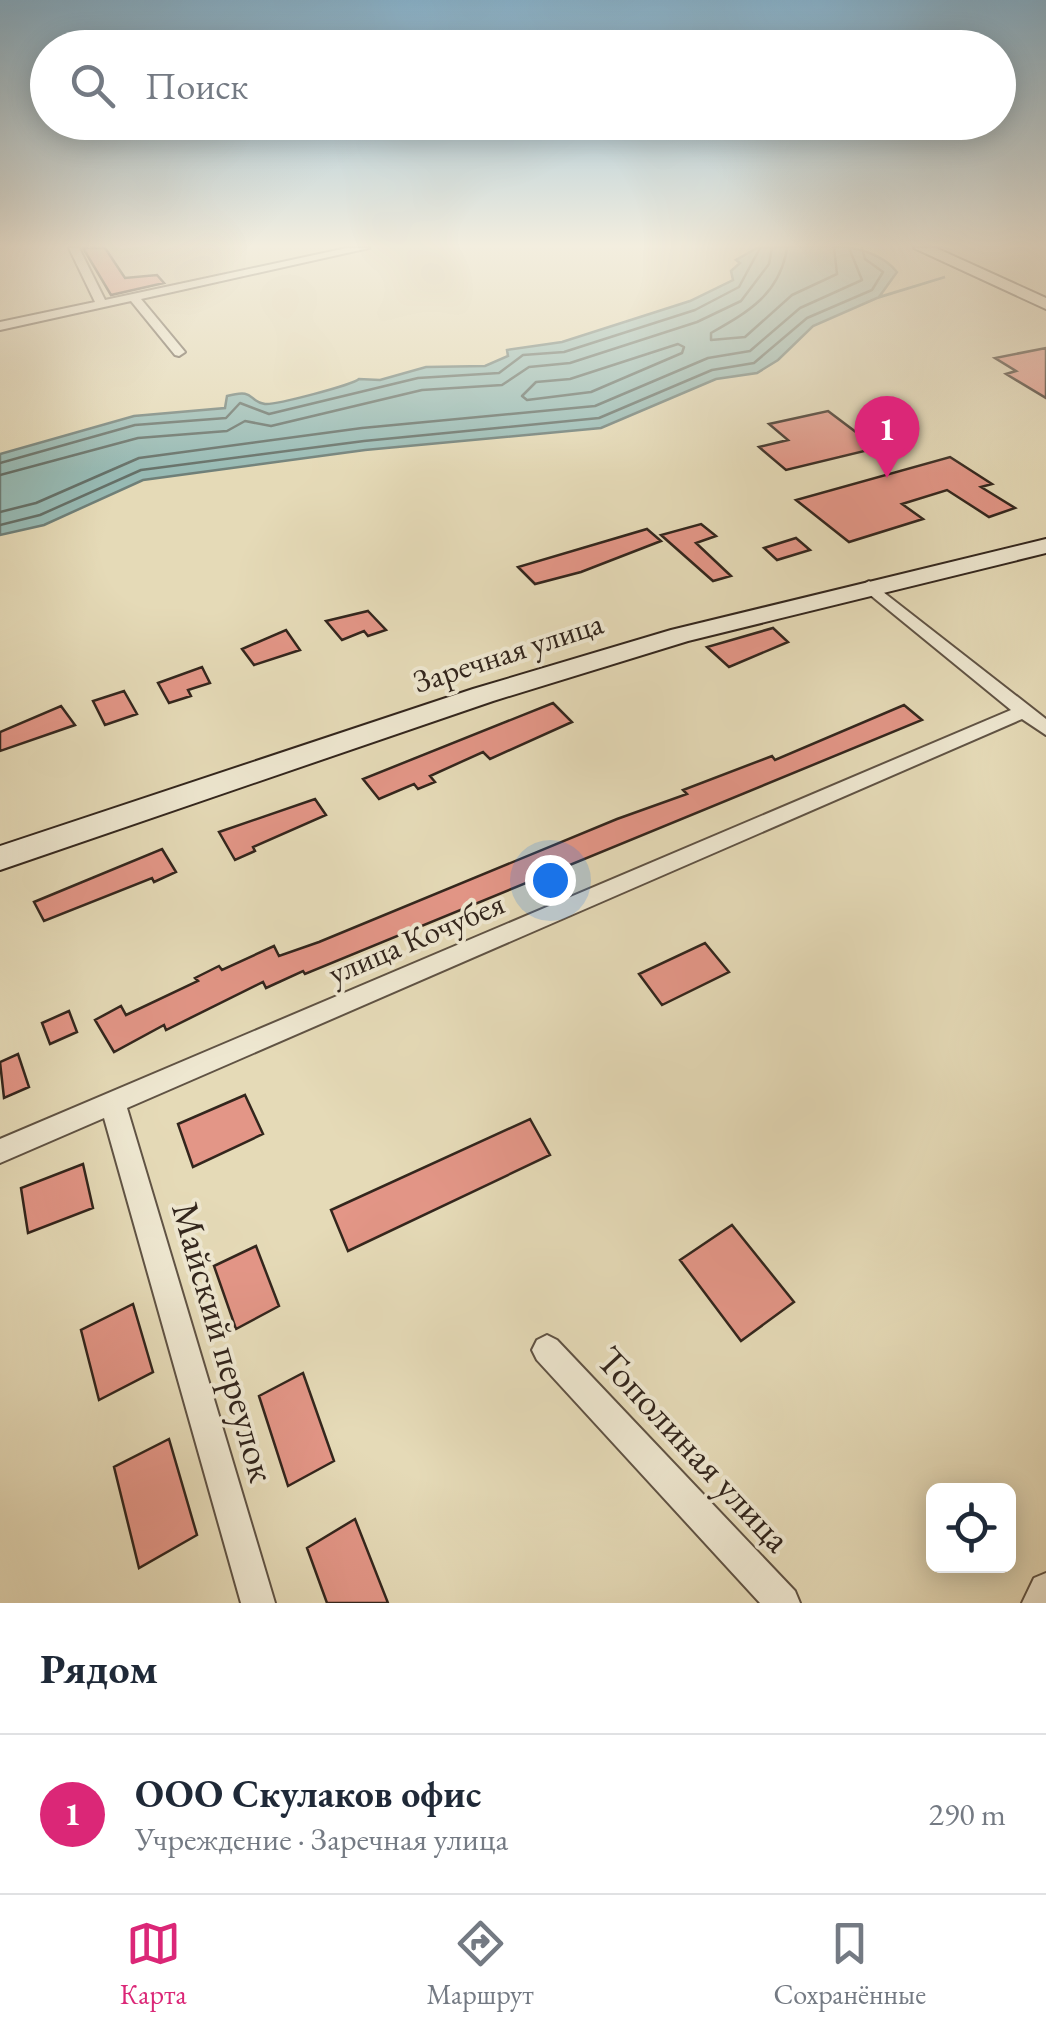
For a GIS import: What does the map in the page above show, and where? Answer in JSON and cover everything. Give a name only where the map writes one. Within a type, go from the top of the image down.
[{"type":"main road","name":"Заречная улица","points":[[0,858],[482,695],[680,635],[1046,546]]},
{"type":"street","points":[[154,323],[178,352]]},
{"type":"street","points":[[869,586],[1046,729]]},
{"type":"street","name":"улица Кочубея","points":[[0,1152],[1022,712]]},
{"type":"street","name":"Майский переулок","points":[[113,1104],[258,1603]]},
{"type":"street","name":"Тополиная улица","points":[[547,1350],[783,1603]]},
{"type":"street","points":[[1039,1603],[1046,1590]]},
{"type":"water","points":[[622,323],[820,323],[757,373],[716,379],[601,428],[365,450],[143,480],[44,525],[0,535],[0,454],[134,416],[225,408],[227,396],[236,394],[272,403],[359,379],[380,380],[426,367],[485,366],[508,356],[507,350],[562,342]]},
{"type":"building","points":[[1046,348],[1046,398],[1006,374],[1016,371],[995,358]]},
{"type":"building","points":[[828,411],[877,448],[786,470],[759,447],[788,440],[769,424]]},
{"type":"building","points":[[950,457],[992,484],[981,487],[1015,508],[989,517],[947,490],[902,504],[923,519],[849,542],[796,500]]},
{"type":"building","points":[[701,524],[716,536],[696,543],[731,576],[713,581],[661,535]]},
{"type":"building","points":[[647,529],[661,541],[581,572],[535,584],[518,567]]},
{"type":"building","points":[[796,538],[810,550],[777,560],[764,548]]},
{"type":"building","points":[[368,611],[386,630],[368,636],[364,631],[342,640],[326,621]]},
{"type":"building","points":[[773,628],[788,642],[729,667],[707,647]]},
{"type":"building","points":[[286,630],[300,650],[254,665],[242,649]]},
{"type":"building","points":[[202,667],[210,683],[188,690],[191,696],[169,703],[158,683]]},
{"type":"building","points":[[124,691],[137,714],[105,725],[93,701]]},
{"type":"building","points":[[553,703],[572,722],[490,759],[483,752],[430,776],[435,782],[418,789],[414,784],[379,799],[363,779]]},
{"type":"building","points":[[904,705],[922,720],[305,974],[303,971],[266,988],[263,982],[166,1030],[164,1025],[114,1052],[95,1020],[121,1006],[126,1015],[198,981],[195,978],[219,966],[222,970],[274,946],[279,956],[319,942],[687,794],[683,790],[772,756],[775,760]]},
{"type":"building","points":[[61,706],[75,725],[0,751],[0,732]]},
{"type":"building","points":[[315,799],[326,815],[253,847],[255,851],[235,860],[219,832]]},
{"type":"building","points":[[162,849],[176,872],[154,882],[152,878],[44,921],[34,902]]},
{"type":"building","points":[[705,943],[729,972],[662,1005],[639,974]]},
{"type":"building","points":[[69,1011],[77,1032],[50,1044],[42,1023]]},
{"type":"building","points":[[18,1054],[29,1087],[4,1098],[0,1062]]},
{"type":"building","points":[[245,1095],[263,1134],[193,1167],[178,1124]]},
{"type":"building","points":[[530,1119],[550,1155],[348,1251],[331,1210]]},
{"type":"building","points":[[83,1164],[93,1208],[28,1233],[21,1188]]},
{"type":"building","points":[[732,1225],[794,1302],[741,1341],[680,1260]]},
{"type":"building","points":[[256,1246],[279,1306],[236,1329],[214,1266]]},
{"type":"building","points":[[133,1304],[153,1372],[99,1400],[81,1330]]},
{"type":"building","points":[[303,1373],[334,1461],[288,1486],[259,1396]]},
{"type":"building","points":[[169,1439],[197,1535],[139,1568],[114,1467]]},
{"type":"building","points":[[355,1519],[388,1603],[327,1603],[307,1548]]},
{"type":"place","name":"ООО Скулаков офис","points":[[887,478]]}]
